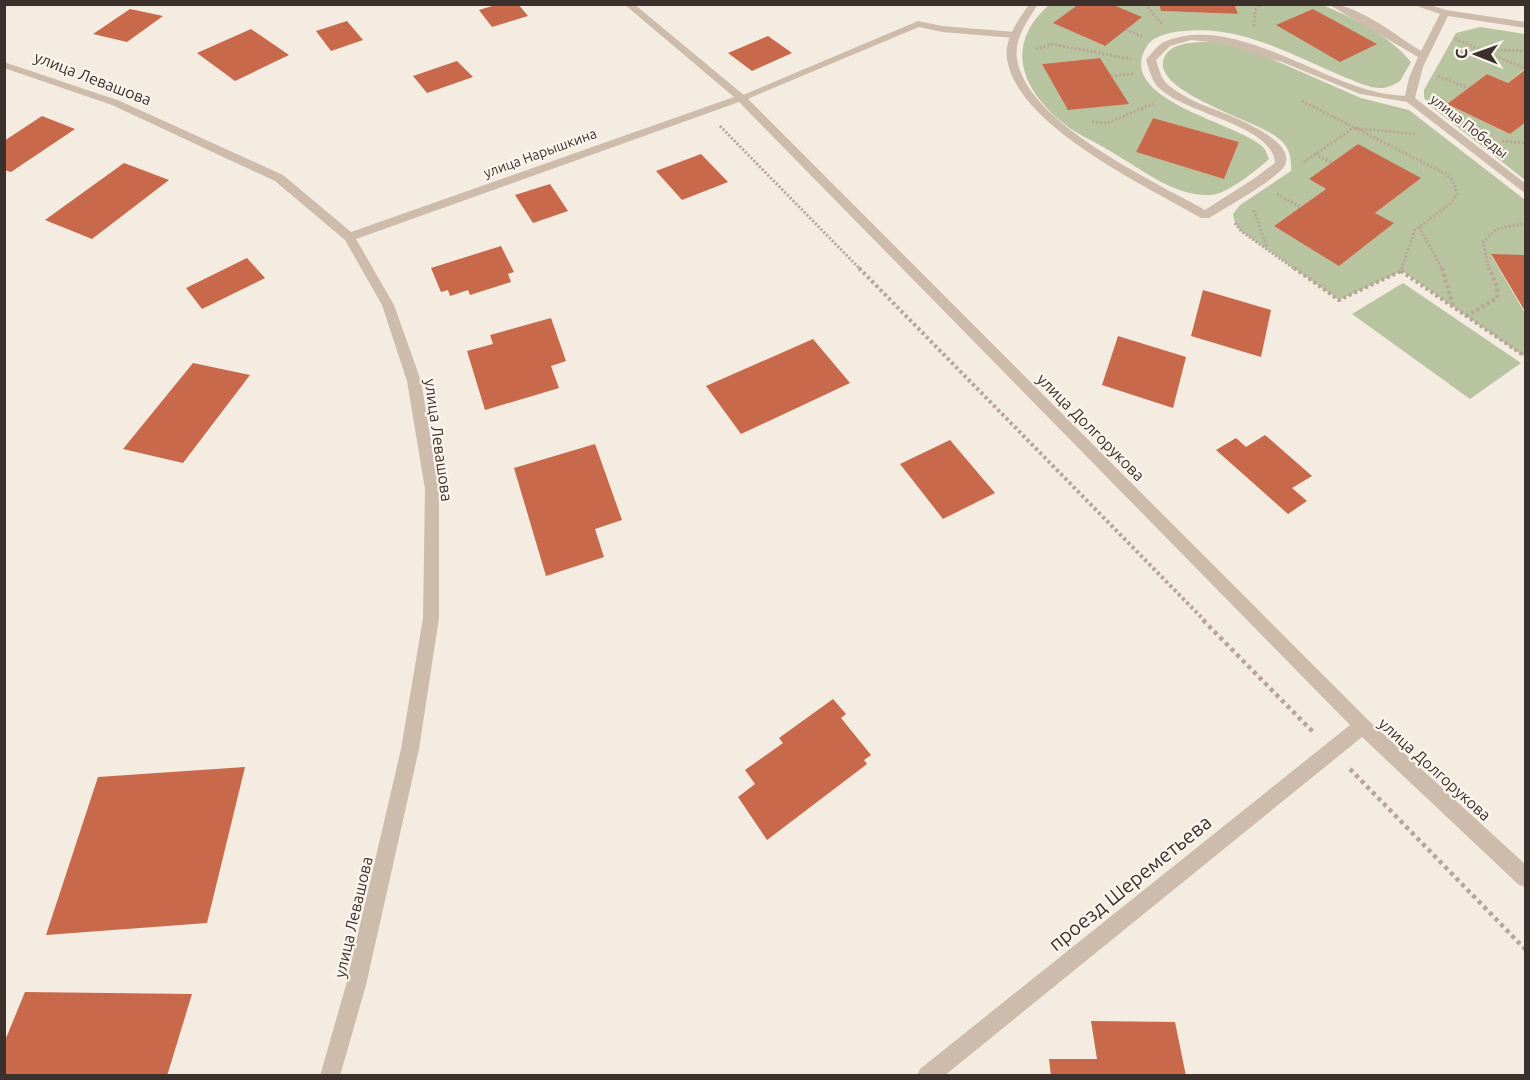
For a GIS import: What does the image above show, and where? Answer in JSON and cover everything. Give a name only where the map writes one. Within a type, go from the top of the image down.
[{"type":"street","name":"улица Долгорукова","points":[[628,4],[741,98],[1362,726],[1526,878]]},
{"type":"street","points":[[1034,4],[1025,14],[1012,45],[1013,61],[1019,82],[1027,97],[1058,128],[1082,144],[1205,215],[1256,183],[1280,164],[1281,158],[1270,141],[1164,87],[1151,63],[1155,51],[1179,39],[1193,36],[1232,38],[1261,47],[1365,92],[1410,99]]},
{"type":"street","points":[[1332,4],[1359,17],[1423,56]]},
{"type":"street","points":[[1415,4],[1445,13],[1526,26]]},
{"type":"street","name":"улица Победы","points":[[1445,13],[1423,56],[1410,91],[1410,99],[1526,190]]},
{"type":"street","name":"улица Нарышкина","points":[[349,237],[741,98],[918,24],[934,28],[1015,35]]},
{"type":"street","name":"улица Левашова","points":[[4,65],[116,103],[279,178],[349,237],[388,305],[414,381],[432,489],[431,618],[410,749],[356,985],[330,1076]]},
{"type":"street","name":"проезд Шереметьева","points":[[927,1076],[1362,726]]},
{"type":"path","points":[[1454,39],[1526,69]]},
{"type":"path","points":[[1028,53],[1051,44],[1151,63]]},
{"type":"path","points":[[1489,53],[1496,50],[1526,51]]},
{"type":"path","points":[[1107,123],[1176,94]]},
{"type":"path","points":[[1233,214],[1235,223],[1241,231],[1339,300],[1401,271],[1410,239],[1419,227],[1451,203],[1456,194],[1453,181],[1446,174],[1302,101]]},
{"type":"path","points":[[705,111],[1526,950]]},
{"type":"path","points":[[1299,165],[1353,128],[1425,134]]},
{"type":"path","points":[[1315,154],[1332,163]]},
{"type":"path","points":[[1254,209],[1267,249]]},
{"type":"path","points":[[1466,316],[1485,308],[1497,297],[1497,286],[1486,262],[1483,242],[1496,229],[1526,223]]},
{"type":"path","points":[[1419,227],[1438,257],[1450,286],[1453,307]]},
{"type":"path","points":[[1401,271],[1526,357]]},
{"type":"green space","points":[[1319,4],[1369,27],[1392,43],[1411,62],[1400,81],[1378,88],[1344,77],[1268,44],[1234,34],[1184,31],[1155,38],[1147,46],[1141,65],[1147,81],[1162,95],[1182,107],[1249,138],[1263,147],[1269,159],[1233,186],[1211,195],[1185,192],[1161,182],[1071,129],[1041,102],[1024,71],[1022,54],[1025,38],[1034,21],[1049,5],[1079,5],[1054,23],[1104,46],[1111,5],[1159,5],[1162,11],[1237,14],[1234,5]],"holes":[[[1100,58],[1128,104],[1042,64]],[[1153,118],[1239,142],[1224,178],[1136,152]]]},
{"type":"green space","points":[[1480,27],[1525,34],[1525,69],[1508,83],[1487,74],[1447,104],[1510,134],[1525,122],[1525,180],[1432,107],[1424,98],[1424,90],[1456,33]]},
{"type":"green space","points":[[1195,42],[1216,42],[1256,52],[1361,98],[1409,110],[1525,200],[1525,255],[1491,255],[1525,313],[1525,357],[1402,271],[1339,300],[1241,231],[1235,223],[1233,214],[1240,205],[1291,171],[1291,161],[1285,145],[1278,138],[1189,94],[1173,82],[1164,71],[1164,58],[1170,50]],"holes":[[[1420,178],[1375,213],[1393,223],[1340,265],[1274,226],[1326,189],[1309,179]]]},
{"type":"green space","points":[[1403,283],[1521,363],[1470,399],[1352,314]]},
{"type":"building","points":[[499,4],[518,4],[528,16],[492,27],[479,10]]},
{"type":"building","points":[[1079,4],[1111,4],[1142,17],[1105,46],[1053,23]]},
{"type":"building","points":[[1159,4],[1234,4],[1238,14],[1161,11]]},
{"type":"building","points":[[130,9],[163,16],[127,42],[93,34]]},
{"type":"building","points":[[1313,9],[1377,44],[1340,62],[1276,25]]},
{"type":"building","points":[[347,21],[363,40],[331,51],[316,31]]},
{"type":"building","points":[[251,29],[289,55],[235,81],[197,53]]},
{"type":"building","points":[[768,36],[792,53],[752,71],[728,53]]},
{"type":"building","points":[[1100,58],[1129,104],[1068,110],[1042,64]]},
{"type":"building","points":[[457,61],[473,77],[427,93],[413,76]]},
{"type":"building","points":[[1526,69],[1526,122],[1510,134],[1447,104],[1487,74],[1508,83]]},
{"type":"building","points":[[42,116],[75,129],[11,172],[4,170],[4,141]]},
{"type":"building","points":[[1153,118],[1239,142],[1224,179],[1136,152]]},
{"type":"building","points":[[1358,144],[1421,178],[1375,213],[1394,223],[1339,266],[1274,226],[1326,189],[1309,179]]},
{"type":"building","points":[[701,154],[728,182],[682,200],[656,171]]},
{"type":"building","points":[[124,163],[169,180],[92,239],[45,220]]},
{"type":"building","points":[[550,184],[568,211],[533,223],[515,195]]},
{"type":"building","points":[[501,246],[514,272],[508,274],[511,282],[470,295],[468,290],[450,296],[448,290],[441,292],[431,268]]},
{"type":"building","points":[[1491,254],[1526,255],[1526,313]]},
{"type":"building","points":[[247,258],[265,278],[202,309],[186,288]]},
{"type":"building","points":[[1203,290],[1271,310],[1261,357],[1191,336]]},
{"type":"building","points":[[551,318],[566,361],[551,366],[559,388],[485,410],[467,351],[493,344],[490,335]]},
{"type":"building","points":[[1118,336],[1186,357],[1173,408],[1102,385]]},
{"type":"building","points":[[813,339],[850,383],[741,434],[706,386]]},
{"type":"building","points":[[193,363],[250,375],[183,463],[123,449]]},
{"type":"building","points":[[1265,435],[1312,476],[1292,488],[1307,501],[1288,514],[1216,450],[1236,438],[1246,447]]},
{"type":"building","points":[[950,440],[995,493],[943,519],[900,464]]},
{"type":"building","points":[[595,444],[622,520],[595,529],[604,557],[546,576],[514,468]]},
{"type":"building","points":[[833,699],[846,714],[841,718],[871,755],[864,760],[867,764],[767,840],[738,797],[755,784],[745,770],[783,743],[779,738]]},
{"type":"building","points":[[245,767],[207,923],[46,935],[98,777]]},
{"type":"building","points":[[25,992],[192,994],[167,1076],[4,1076],[4,1043]]},
{"type":"building","points":[[1091,1021],[1175,1022],[1186,1076],[1051,1076],[1049,1059],[1097,1059]]}]
